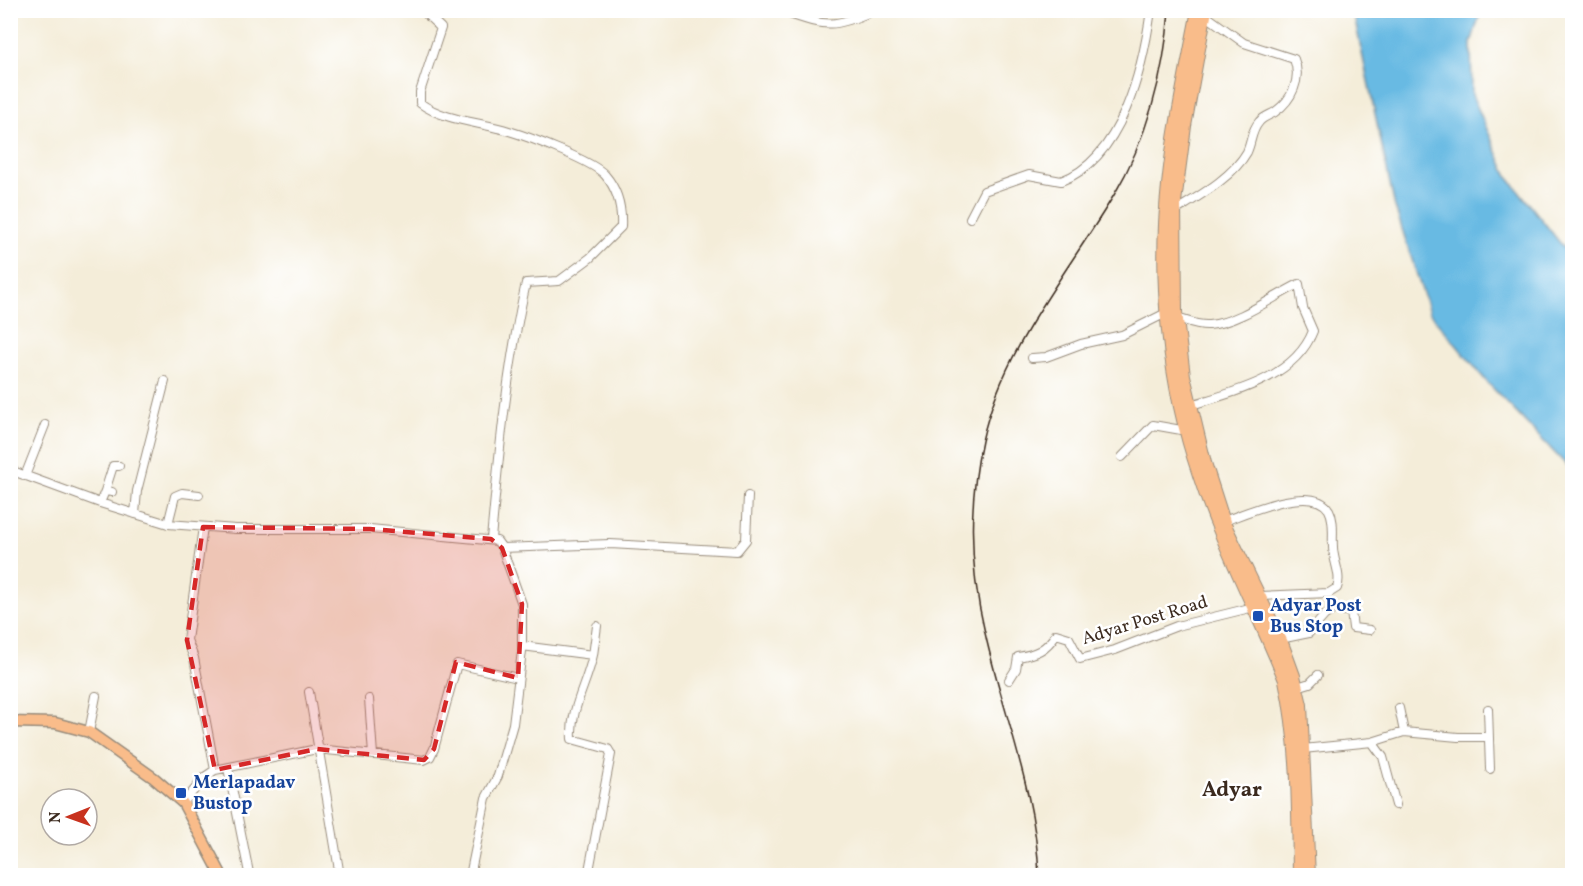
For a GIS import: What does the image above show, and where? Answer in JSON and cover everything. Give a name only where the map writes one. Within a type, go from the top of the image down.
[{"type":"highway","points":[[1203,12],[1185,126],[1175,211],[1172,315],[1174,374],[1198,474],[1280,639],[1297,687],[1303,749],[1309,876]]},
{"type":"highway","points":[[1203,12],[1176,125],[1168,186],[1165,283],[1205,463],[1225,530],[1254,608],[1285,680],[1297,768],[1299,876]]},
{"type":"main road","points":[[10,722],[55,723],[89,732],[154,778],[183,803],[222,876]]},
{"type":"street","points":[[422,10],[441,28],[420,92],[420,103],[427,108],[464,120],[509,131],[581,160],[605,174],[622,208],[621,227],[590,258],[559,281],[526,283],[503,418],[491,539]]},
{"type":"street","points":[[777,10],[825,25],[834,25],[875,10]]},
{"type":"street","points":[[970,218],[984,191],[1029,175],[1060,181],[1087,165],[1116,130],[1130,98],[1144,52],[1151,10]]},
{"type":"street","points":[[1175,211],[1238,164],[1248,150],[1253,130],[1261,120],[1283,105],[1296,81],[1297,67],[1294,59],[1244,43],[1203,12]]},
{"type":"street","points":[[1032,358],[1046,357],[1075,345],[1122,335],[1172,315],[1207,325],[1216,323],[1247,311],[1299,284],[1303,308],[1313,331],[1307,346],[1258,383],[1191,405]]},
{"type":"street","points":[[135,514],[137,491],[165,381]]},
{"type":"street","points":[[25,476],[45,425]]},
{"type":"street","points":[[1122,457],[1153,425],[1187,431]]},
{"type":"street","points":[[100,503],[108,491],[113,466],[119,466]]},
{"type":"street","points":[[10,470],[100,503],[168,524],[203,527],[370,529],[497,541],[502,548],[522,604],[522,646],[513,724],[498,776],[486,798],[470,876]]},
{"type":"street","points":[[168,524],[175,496],[182,493],[199,495]]},
{"type":"street","points":[[502,548],[610,544],[737,551],[746,540],[748,496]]},
{"type":"street","points":[[1225,530],[1273,504],[1303,499],[1322,503],[1329,510],[1333,521],[1333,562],[1339,575],[1337,588],[1329,593],[1260,596]]},
{"type":"street","points":[[203,527],[187,639],[194,658],[215,770]]},
{"type":"street","name":"Adyar Post Road","points":[[1009,680],[1016,669],[1018,657],[1033,655],[1048,646],[1056,634],[1070,638],[1080,659],[1115,650],[1177,626],[1254,608]]},
{"type":"street","points":[[1280,639],[1309,633],[1325,615],[1334,609],[1351,612],[1353,628],[1370,630]]},
{"type":"street","points":[[588,876],[611,754],[608,749],[572,739],[572,715],[589,674],[597,626]]},
{"type":"street","points":[[522,646],[593,655]]},
{"type":"street","points":[[183,803],[206,776],[215,770],[317,749],[416,760],[430,758],[457,664],[518,678]]},
{"type":"street","points":[[1297,687],[1310,683],[1318,675]]},
{"type":"street","points":[[309,692],[340,876]]},
{"type":"street","points":[[89,732],[96,696]]},
{"type":"street","points":[[369,699],[373,755]]},
{"type":"street","points":[[1400,708],[1404,732]]},
{"type":"street","points":[[1488,709],[1490,769]]},
{"type":"street","points":[[1303,749],[1372,742],[1404,732],[1488,737]]},
{"type":"street","points":[[1372,742],[1383,758],[1396,805]]},
{"type":"street","points":[[228,768],[249,873]]},
{"type":"highlighted area","points":[[203,527],[370,529],[491,539],[502,548],[522,604],[518,678],[456,662],[434,749],[424,760],[317,749],[215,770],[187,640]]},
{"type":"water","points":[[1353,11],[1481,11],[1471,43],[1472,95],[1508,177],[1572,258],[1572,471],[1487,382],[1429,312],[1395,207]]},
{"type":"railway","points":[[1039,876],[1032,814],[1018,753],[992,663],[976,585],[973,513],[977,465],[992,407],[1020,343],[1114,195],[1136,152],[1158,82],[1169,10]]},
{"type":"place","name":"Adyar Post Bus Stop","points":[[1258,616]]},
{"type":"place","name":"Merlapadav Bustop","points":[[181,793]]},
{"type":"district","name":"Adyar","points":[[1232,790]]}]
